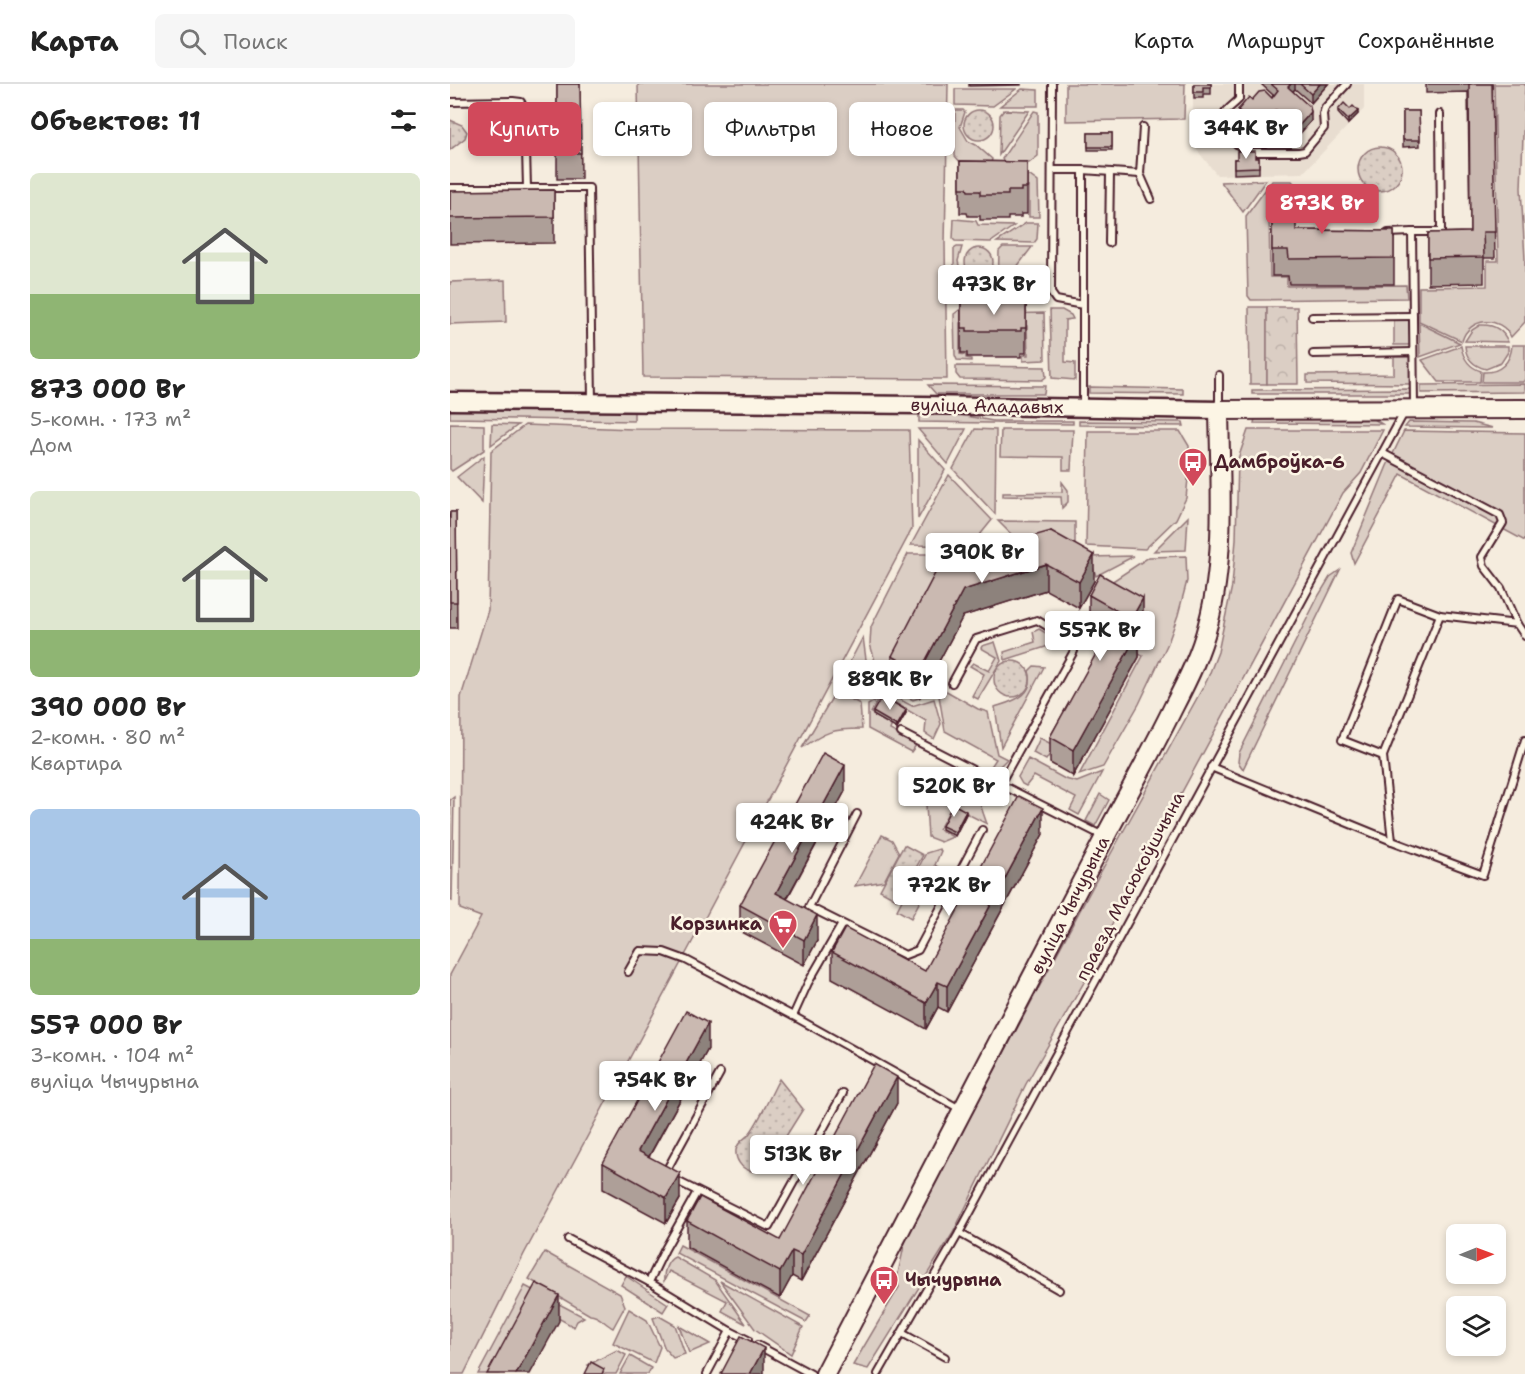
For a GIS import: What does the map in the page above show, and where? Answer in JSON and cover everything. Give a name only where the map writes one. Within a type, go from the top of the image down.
[{"type":"main road","name":"вуліца Аладавых","points":[[1220,410],[1525,409]]},
{"type":"main road","name":"вуліца Чычурына","points":[[825,1374],[1152,751],[1195,660],[1209,622],[1219,549],[1220,410]]},
{"type":"street","name":"вуліца Аладавых","points":[[450,401],[1220,410]]},
{"type":"lane","points":[[1052,84],[1051,293],[1056,300],[1083,305]]},
{"type":"lane","points":[[1239,84],[1239,99],[1224,114],[1222,126],[1224,131],[1248,152],[1299,152],[1305,151],[1324,128],[1325,108],[1347,84]]},
{"type":"lane","points":[[450,102],[521,102],[525,110],[527,188]]},
{"type":"lane","points":[[1379,233],[1441,232],[1440,114]]},
{"type":"lane","points":[[1143,126],[1140,174],[1150,199]]},
{"type":"lane","points":[[1052,170],[1140,174]]},
{"type":"lane","points":[[1083,170],[1083,408]]},
{"type":"lane","points":[[1109,243],[1110,172]]},
{"type":"lane","points":[[450,189],[589,188],[592,402]]},
{"type":"lane","points":[[1410,410],[1413,352],[1412,232]]},
{"type":"lane","points":[[1312,317],[1413,316]]},
{"type":"lane","points":[[1313,354],[1413,352]]},
{"type":"lane","points":[[1219,375],[1220,410]]},
{"type":"lane","name":"праезд Масюкоўшчына","points":[[878,1374],[959,1233],[1382,453],[1410,410]]},
{"type":"lane","points":[[1382,453],[1500,515],[1503,523],[1482,557],[1484,566],[1501,588],[1525,636]]},
{"type":"lane","points":[[1383,756],[1342,740],[1398,599],[1440,615],[1517,624]]},
{"type":"lane","points":[[1392,841],[1383,756],[1440,615]]},
{"type":"lane","points":[[952,683],[976,639],[1037,620],[1073,642],[1074,651],[1000,784]]},
{"type":"lane","points":[[901,733],[1105,837]]},
{"type":"lane","points":[[1211,767],[1392,841],[1484,875],[1525,740]]},
{"type":"lane","points":[[857,814],[809,907],[905,955],[918,950],[982,830]]},
{"type":"lane","points":[[793,1016],[808,983],[842,924]]},
{"type":"lane","points":[[628,972],[640,951],[664,952],[686,960],[793,1016],[963,1111]]},
{"type":"lane","points":[[720,1073],[665,1174],[769,1227],[843,1093]]},
{"type":"lane","points":[[649,1282],[697,1192]]},
{"type":"lane","points":[[959,1233],[1059,1290]]},
{"type":"lane","points":[[568,1239],[811,1374]]},
{"type":"lane","points":[[706,1374],[730,1330]]},
{"type":"lane","points":[[902,1333],[945,1357]]},
{"type":"shaded area","points":[[1193,84],[1364,84],[1364,109],[1303,173],[1217,175],[1193,145]]},
{"type":"green space","points":[[638,84],[948,84],[948,102],[849,102],[849,156],[947,156],[947,379],[643,377],[639,156],[692,156],[692,102],[638,102]]},
{"type":"green space","points":[[1066,84],[1185,84],[1184,119],[1066,121]]},
{"type":"green space","points":[[1494,84],[1525,84],[1521,188],[1525,259],[1525,322],[1511,337],[1500,325],[1493,322],[1478,323],[1471,327],[1462,341],[1419,321],[1419,287],[1487,286],[1487,261],[1498,261]]},
{"type":"green space","points":[[955,89],[1016,89],[993,106],[955,105]]},
{"type":"green space","points":[[1022,89],[1038,90],[1038,106],[1000,106]]},
{"type":"green space","points":[[955,110],[963,110],[965,112],[960,127],[968,141],[992,159],[991,163],[961,163],[955,156]]},
{"type":"green space","points":[[979,110],[990,114],[994,125],[990,136],[979,140],[968,136],[964,125],[968,114]]},
{"type":"green space","points":[[1004,110],[1029,111],[999,155],[1000,115]]},
{"type":"green space","points":[[1034,111],[1038,112],[1038,156],[1029,163],[1005,163],[1002,159]]},
{"type":"green space","points":[[450,120],[462,125],[467,132],[465,138],[450,150]]},
{"type":"green space","points":[[1380,147],[1389,148],[1396,153],[1401,160],[1401,178],[1396,185],[1389,190],[1380,191],[1371,190],[1364,185],[1359,178],[1358,169],[1359,160],[1364,153],[1371,148]]},
{"type":"green space","points":[[997,176],[1030,176],[1038,182],[1039,217],[1029,217],[1029,187],[997,186]]},
{"type":"green space","points":[[1266,180],[1243,212],[1221,182]]},
{"type":"green space","points":[[1272,181],[1292,181],[1314,206],[1269,209],[1270,277],[1287,277],[1287,286],[1406,285],[1407,298],[1251,300],[1248,296],[1246,216]]},
{"type":"green space","points":[[954,219],[976,221],[978,225],[1014,226],[991,242],[955,241],[953,239]]},
{"type":"green space","points":[[1026,223],[1038,223],[1037,239],[1034,243],[997,242]]},
{"type":"green space","points":[[962,247],[958,261],[960,270],[991,297],[990,299],[959,298],[954,292],[954,249]]},
{"type":"green space","points":[[1003,247],[1032,247],[998,292],[999,251]]},
{"type":"green space","points":[[979,248],[989,252],[993,262],[989,272],[979,276],[969,272],[965,262],[969,252]]},
{"type":"green space","points":[[1021,270],[1037,270],[1037,293],[1029,299],[1001,299],[1001,296]]},
{"type":"green space","points":[[505,280],[506,322],[450,324],[450,282]]},
{"type":"green space","points":[[963,307],[973,322],[960,323],[960,354],[966,355],[966,358],[971,361],[957,360],[955,355],[954,314]]},
{"type":"green space","points":[[1249,307],[1267,307],[1267,384],[1250,384]]},
{"type":"green space","points":[[1267,307],[1297,307],[1298,384],[1267,384]]},
{"type":"green space","points":[[1050,310],[1062,310],[1071,315],[1073,319],[1065,320],[1065,362],[1075,363],[1075,380],[1052,378]]},
{"type":"green space","points":[[1044,313],[1045,360],[1023,361],[1023,355],[1028,355],[1027,326],[1003,325],[1003,314]]},
{"type":"green space","points":[[1409,318],[1410,345],[1394,345],[1394,319]]},
{"type":"green space","points":[[1419,323],[1460,343],[1420,357]]},
{"type":"green space","points":[[1480,325],[1497,328],[1508,342],[1465,341],[1472,330]]},
{"type":"green space","points":[[1512,345],[1525,345],[1525,379],[1523,382],[1482,382],[1483,372],[1495,371],[1504,365]]},
{"type":"green space","points":[[1461,346],[1467,361],[1481,371],[1480,382],[1439,382],[1422,360]]},
{"type":"green space","points":[[1465,346],[1508,346],[1508,352],[1501,363],[1486,369],[1471,361]]},
{"type":"green space","points":[[1394,357],[1410,357],[1410,384],[1307,383],[1307,375],[1394,374]]},
{"type":"green space","points":[[956,366],[1045,367],[1046,377],[1042,380],[960,379],[956,374]]},
{"type":"green space","points":[[1525,384],[1525,392],[1421,393],[1421,385]]},
{"type":"green space","points":[[928,385],[1045,386],[1044,394],[936,394]]},
{"type":"green space","points":[[1089,387],[1183,389],[1183,394],[1089,393]]},
{"type":"green space","points":[[1412,389],[1413,394],[1252,394],[1252,390]]},
{"type":"green space","points":[[450,408],[634,409],[634,421],[450,418]]},
{"type":"green space","points":[[919,413],[955,414],[993,421],[1073,421],[1073,424],[919,422]]},
{"type":"green space","points":[[1255,419],[1374,419],[1382,424],[1254,423]]},
{"type":"green space","points":[[1079,421],[1183,422],[1184,426],[1079,425]]},
{"type":"green space","points":[[1409,422],[1473,423],[1493,428],[1405,427]]},
{"type":"green space","points":[[450,424],[484,425],[484,450],[452,471],[450,469]]},
{"type":"green space","points":[[492,424],[518,425],[491,445]]},
{"type":"green space","points":[[525,425],[633,429],[909,430],[912,529],[524,1254],[464,1374],[450,1374],[450,975],[481,917],[460,909],[461,697],[488,610],[491,451]]},
{"type":"green space","points":[[918,429],[966,429],[948,464]]},
{"type":"green space","points":[[975,429],[996,430],[995,514],[953,469]]},
{"type":"green space","points":[[1001,430],[1073,430],[1071,470],[1063,470],[1063,457],[1000,456]]},
{"type":"green space","points":[[1248,430],[1383,430],[1361,473],[1343,493],[1119,909],[1087,977],[1026,1084],[953,1233],[868,1369],[853,1365],[899,1287],[897,1278],[906,1237],[1093,886],[1207,680],[1218,652],[1232,586],[1236,540],[1238,459]]},
{"type":"green space","points":[[1088,431],[1180,431],[1189,446],[1186,498],[1176,519],[1145,549],[1086,546]]},
{"type":"green space","points":[[1404,431],[1525,433],[1525,541],[1401,474],[1354,563],[1351,553]]},
{"type":"green space","points":[[918,440],[945,470],[918,519]]},
{"type":"green space","points":[[484,456],[482,503],[457,477]]},
{"type":"green space","points":[[949,475],[992,520],[971,546],[911,545]]},
{"type":"green space","points":[[1062,482],[1068,490],[1068,502],[1062,508],[1061,497],[1003,496],[1003,493],[1062,492]]},
{"type":"green space","points":[[1188,517],[1186,550],[1154,551]]},
{"type":"green space","points":[[998,521],[1075,522],[1075,547],[1023,546]]},
{"type":"green space","points":[[908,554],[1078,554],[940,586],[891,682],[919,698],[913,700],[882,684],[876,673],[870,644],[871,627]]},
{"type":"green space","points":[[1134,556],[1096,576],[1090,557]]},
{"type":"green space","points":[[1186,556],[1187,581],[1178,615],[1168,643],[1139,704],[1103,767],[1079,775],[1143,656],[1131,650],[1145,622],[1098,596],[1102,588],[1149,557]]},
{"type":"green space","points":[[1340,570],[1243,769],[1238,762],[1239,753],[1319,595],[1330,577]]},
{"type":"green space","points":[[1039,629],[1061,642],[1005,660],[1004,652],[1035,642],[1033,632]]},
{"type":"green space","points":[[863,637],[867,667],[872,679],[864,698],[844,688],[841,679]]},
{"type":"green space","points":[[995,642],[1001,661],[978,699],[972,696],[984,674],[970,666],[973,663],[989,671],[997,657],[981,648]]},
{"type":"green space","points":[[1012,661],[1025,666],[1030,679],[1025,692],[1012,697],[999,692],[994,679],[999,666]]},
{"type":"green space","points":[[1034,666],[1044,667],[1001,747],[995,707],[1016,700],[1026,692],[1030,679],[1029,671]]},
{"type":"green space","points":[[943,689],[978,709],[988,712],[997,754],[1007,759],[999,767],[990,768],[996,759],[945,731],[939,696]]},
{"type":"green space","points":[[836,691],[860,704],[862,729],[830,732],[802,748]]},
{"type":"green space","points":[[891,695],[912,706],[934,699],[941,724],[934,739],[925,733],[926,721],[885,697]]},
{"type":"green space","points":[[879,698],[871,713],[892,724],[890,730],[917,744],[911,752],[868,729],[868,705]]},
{"type":"green space","points":[[1040,738],[1055,746],[1046,760],[1033,753]]},
{"type":"green space","points":[[1028,759],[1065,779],[1077,782],[1102,772],[1079,815],[1070,810],[1076,798],[1034,776],[1026,786],[1022,784],[1018,777]]},
{"type":"green space","points":[[924,772],[979,801],[987,824],[952,806],[939,829],[953,837],[941,842],[928,837]]},
{"type":"green space","points":[[984,784],[1004,794],[999,804],[980,794]]},
{"type":"green space","points":[[1100,794],[1109,800],[1095,826],[1086,821]]},
{"type":"green space","points":[[454,797],[452,901],[450,900],[450,800]]},
{"type":"green space","points":[[882,835],[892,840],[899,853],[884,881],[855,886]]},
{"type":"green space","points":[[904,845],[923,855],[898,900],[880,890]]},
{"type":"green space","points":[[939,849],[941,851],[935,865],[938,867],[911,918],[897,910],[926,853]]},
{"type":"green space","points":[[779,1079],[803,1109],[768,1165],[758,1171],[747,1170],[738,1160],[737,1147],[754,1126]]},
{"type":"green space","points":[[680,1245],[810,1316],[806,1322],[676,1253]]},
{"type":"green space","points":[[545,1252],[620,1294],[625,1306],[613,1328],[529,1279]]},
{"type":"green space","points":[[675,1257],[715,1280],[746,1324],[722,1311],[727,1301],[669,1271],[664,1281],[666,1267]]},
{"type":"green space","points":[[626,1276],[668,1304],[663,1312],[621,1285]]},
{"type":"green space","points":[[720,1281],[803,1327],[791,1354],[755,1329]]},
{"type":"green space","points":[[525,1286],[584,1317],[577,1321],[574,1327],[537,1306],[499,1374],[478,1374]]},
{"type":"green space","points":[[629,1309],[647,1320],[660,1347],[654,1363],[613,1343]]},
{"type":"green space","points":[[659,1316],[675,1325],[685,1354],[673,1358],[665,1349],[653,1318]]},
{"type":"green space","points":[[679,1326],[710,1344],[689,1353]]},
{"type":"green space","points":[[617,1350],[626,1355],[616,1374],[605,1374],[588,1365]]},
{"type":"green space","points":[[630,1356],[651,1368],[648,1374],[620,1374]]},
{"type":"building","points":[[557,84],[580,84],[580,102],[557,102]]},
{"type":"building","points":[[1194,84],[1211,84],[1211,87],[1203,87],[1203,92],[1194,92]]},
{"type":"building","points":[[1271,84],[1291,84],[1288,87],[1310,107],[1311,112],[1295,130],[1292,125],[1290,126],[1281,119],[1276,110],[1260,126],[1255,125],[1252,129],[1236,116],[1249,97],[1252,100],[1259,92],[1265,91],[1272,98],[1278,90]]},
{"type":"building","points":[[1300,84],[1320,84],[1311,94]]},
{"type":"building","points":[[1469,84],[1492,84],[1495,232],[1483,232],[1484,257],[1428,258],[1428,233],[1470,232]]},
{"type":"building","points":[[1344,103],[1350,109],[1353,106],[1358,111],[1348,120],[1338,110]]},
{"type":"building","points":[[1403,111],[1419,111],[1420,140],[1403,140]]},
{"type":"building","points":[[1195,112],[1203,112],[1203,116],[1212,116],[1211,133],[1204,133],[1203,138],[1195,138]]},
{"type":"building","points":[[1088,133],[1112,133],[1112,147],[1088,147]]},
{"type":"building","points":[[1237,151],[1255,151],[1255,158],[1259,158],[1259,167],[1234,168]]},
{"type":"building","points":[[960,161],[1027,162],[1027,188],[1021,188],[1021,191],[1008,191],[1008,195],[980,195],[980,191],[960,188]]},
{"type":"building","points":[[1272,186],[1296,186],[1296,230],[1394,231],[1394,258],[1289,259],[1288,250],[1272,250]]},
{"type":"building","points":[[554,190],[554,217],[450,218],[450,191]]},
{"type":"building","points":[[961,301],[1026,301],[1026,328],[1021,328],[1021,331],[967,331],[967,328],[961,328]]},
{"type":"building","points":[[450,512],[456,512],[457,602],[450,602]]},
{"type":"building","points":[[1051,531],[1094,555],[1079,582],[1046,564],[963,590],[920,671],[892,656],[941,562]]},
{"type":"building","points":[[1100,574],[1143,598],[1128,625],[1139,631],[1073,750],[1050,737],[1119,612],[1089,595]]},
{"type":"building","points":[[882,696],[906,710],[897,726],[873,712]]},
{"type":"building","points":[[823,753],[845,765],[776,893],[817,915],[804,940],[740,905]]},
{"type":"building","points":[[1019,796],[1043,808],[947,986],[938,982],[926,1003],[832,952],[845,928],[925,971]]},
{"type":"building","points":[[953,804],[966,811],[955,832],[942,826]]},
{"type":"building","points":[[686,1011],[708,1023],[638,1151],[680,1173],[666,1198],[603,1163]]},
{"type":"building","points":[[874,1064],[897,1077],[801,1255],[792,1251],[780,1272],[687,1221],[700,1197],[780,1240]]},
{"type":"building","points":[[536,1283],[559,1295],[516,1374],[487,1374]]},
{"type":"building","points":[[741,1336],[764,1348],[750,1374],[721,1374]]},
{"type":"building","points":[[591,1362],[604,1369],[602,1374],[585,1374]]},
{"type":"place","name":"Дамброўка-6","points":[[1193,488]]},
{"type":"place","name":"Корзинка","points":[[783,950]]},
{"type":"place","name":"Чычурына","points":[[884,1306]]}]
